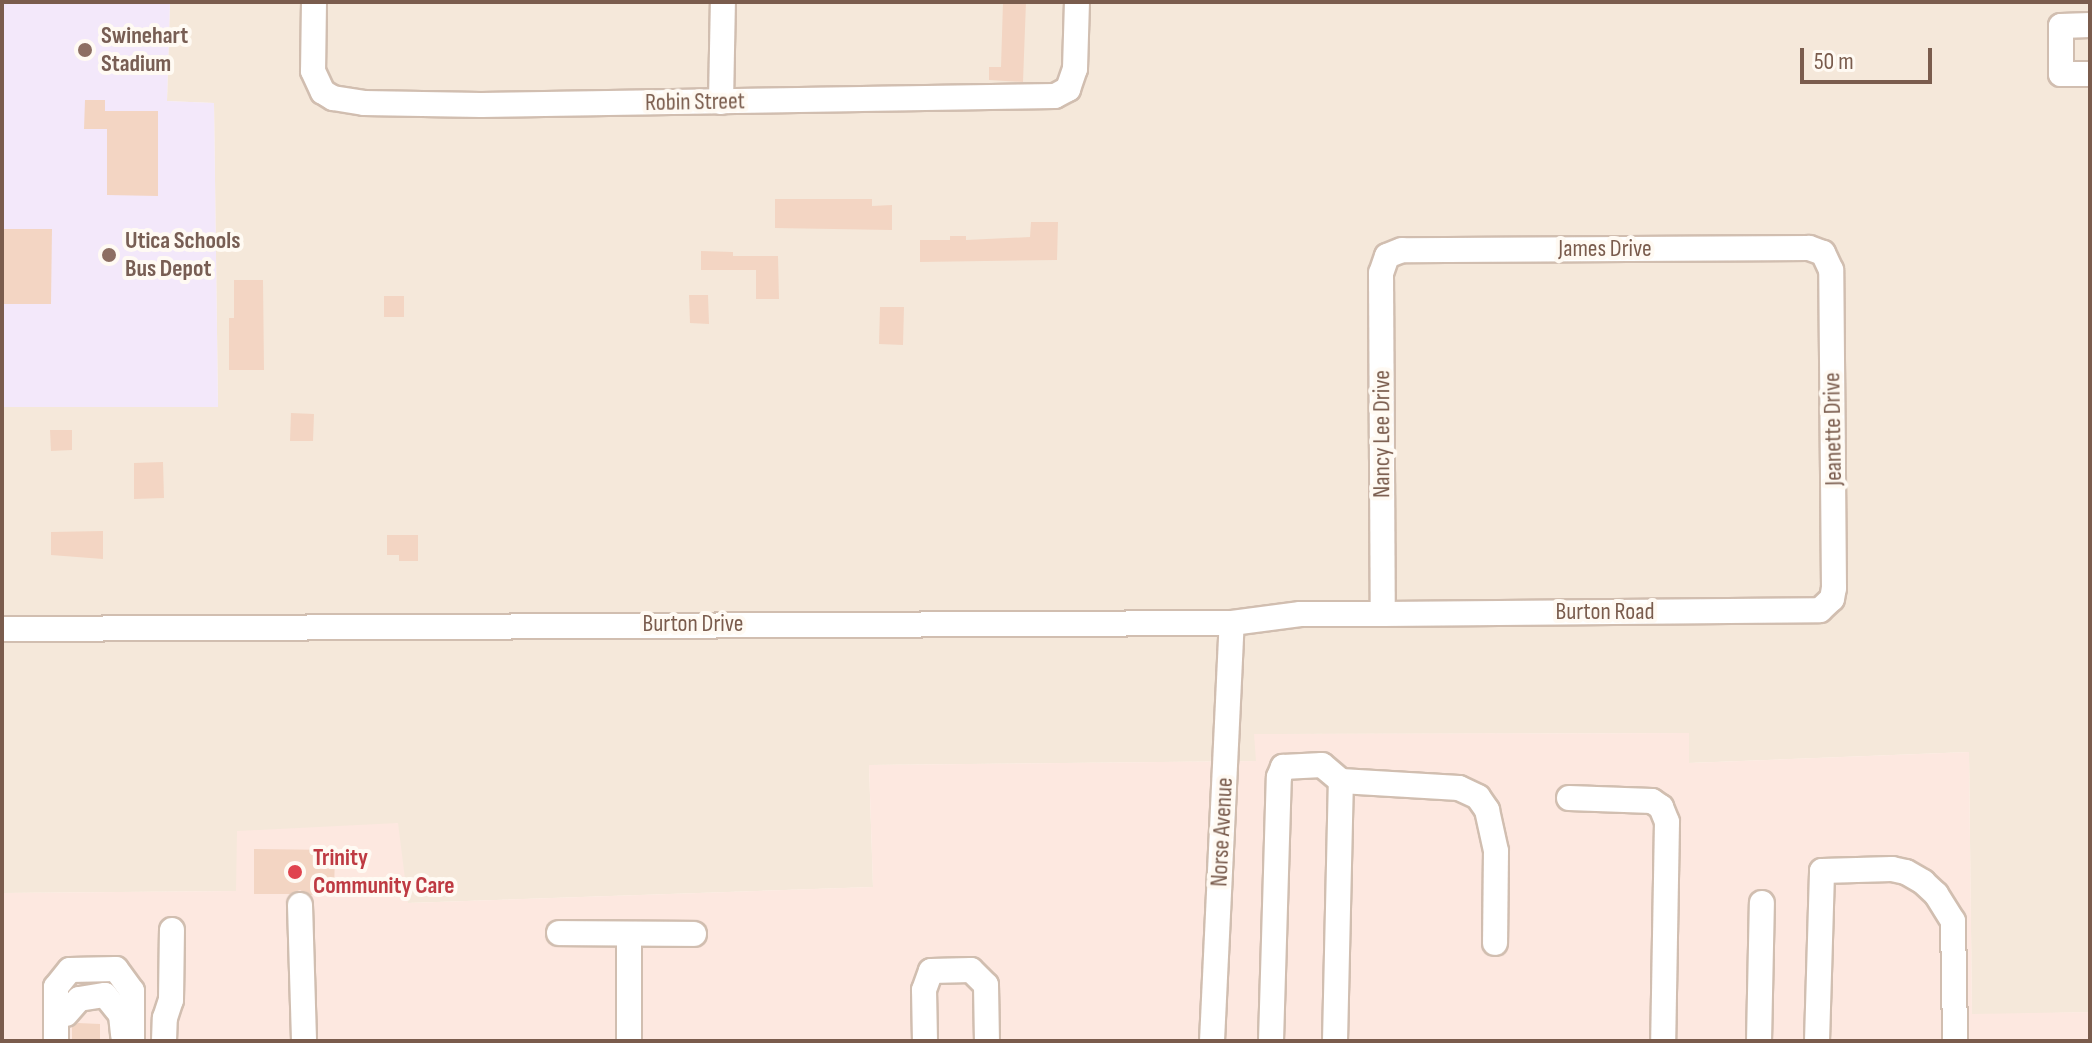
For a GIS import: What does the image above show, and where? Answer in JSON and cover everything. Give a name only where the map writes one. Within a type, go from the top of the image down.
[{"type":"street","name":"Robin Street","points":[[314,2],[313,71],[323,92],[333,98],[364,103],[1037,99],[1055,96],[1068,89],[1075,69],[1077,2]]},
{"type":"street","points":[[721,102],[723,2]]},
{"type":"street","points":[[2090,25],[2061,26],[2061,74],[2090,74]]},
{"type":"street","name":"James Drive","points":[[1387,256],[1395,251],[1418,250],[1809,248],[1823,253]]},
{"type":"street","name":"Jeanette Drive","points":[[1823,253],[1831,270],[1832,318],[1834,588],[1827,606]]},
{"type":"street","name":"Nancy Lee Drive","points":[[1383,614],[1381,273],[1387,256]]},
{"type":"street","name":"Burton Road","points":[[1383,614],[1812,611],[1827,606]]},
{"type":"street","name":"Burton Drive","points":[[2,629],[1232,623],[1300,614],[1383,614]]},
{"type":"street","name":"Norse Avenue","points":[[1212,1041],[1232,623]]},
{"type":"street","points":[[1271,1041],[1279,777],[1283,767],[1322,765],[1341,781],[1459,788],[1478,797],[1487,810],[1496,851],[1495,943]]},
{"type":"street","points":[[1335,1041],[1341,781]]},
{"type":"street","points":[[1569,798],[1652,801],[1661,807],[1667,822],[1663,1041]]},
{"type":"street","points":[[1817,1041],[1822,871],[1892,869],[1906,872],[1923,882],[1936,894],[1953,921],[1955,1041]]},
{"type":"street","points":[[1759,1041],[1762,903]]},
{"type":"street","points":[[300,905],[304,1041]]},
{"type":"street","points":[[164,1041],[165,1018],[171,1000],[172,930]]},
{"type":"street","points":[[559,933],[694,934]]},
{"type":"street","points":[[629,934],[629,1041]]},
{"type":"street","points":[[56,1041],[56,987],[70,970],[116,969],[132,991],[132,1041]]},
{"type":"street","points":[[925,1041],[924,990],[931,971],[971,970],[986,985],[987,1041]]},
{"type":"street","points":[[66,1041],[68,990],[73,981],[91,977],[116,991],[132,1011]]},
{"type":"street","points":[[66,1014],[79,999],[105,995],[121,1015],[124,1041]]},
{"type":"shaded area","name":"Utica Schools Bus Depot","points":[[2,2],[170,2],[167,101],[214,103],[218,407],[2,407]]},
{"type":"shaded area","points":[[170,2],[2090,2],[2090,1012],[1972,1015],[1969,752],[1688,763],[1689,733],[1255,734],[1257,761],[869,765],[873,887],[407,903],[397,823],[236,891],[2,893],[2,407],[218,407],[214,103],[167,101]]},
{"type":"shaded area","points":[[1689,733],[1689,763],[1969,752],[1972,1014],[2090,1012],[2090,1041],[2,1041],[2,893],[236,891],[237,831],[398,823],[408,903],[873,887],[869,765],[1256,761],[1254,734]]},
{"type":"building","points":[[1003,2],[1026,2],[1023,82],[989,80],[989,67],[1001,67]]},
{"type":"building","points":[[85,100],[105,100],[105,111],[158,111],[158,196],[107,195],[107,129],[84,129]]},
{"type":"building","points":[[775,199],[872,199],[872,206],[892,205],[892,230],[775,228]]},
{"type":"building","points":[[1031,222],[1058,222],[1057,260],[920,262],[920,240],[950,240],[950,236],[966,236],[966,240],[1030,237]]},
{"type":"building","points":[[2,229],[52,229],[51,304],[2,304]]},
{"type":"building","points":[[701,251],[733,252],[733,256],[778,256],[779,299],[756,299],[756,270],[701,270]]},
{"type":"building","points":[[234,280],[263,280],[264,370],[229,370],[229,318],[234,318]]},
{"type":"building","points":[[689,295],[708,295],[709,324],[690,323]]},
{"type":"building","points":[[384,296],[404,296],[404,317],[384,317]]},
{"type":"building","points":[[880,307],[904,307],[903,345],[879,344]]},
{"type":"building","points":[[291,413],[314,414],[313,441],[290,441]]},
{"type":"building","points":[[50,430],[72,430],[72,450],[51,451]]},
{"type":"building","points":[[163,462],[164,498],[134,499],[134,463]]},
{"type":"building","points":[[103,531],[103,559],[51,555],[51,532]]},
{"type":"building","points":[[387,535],[418,535],[418,561],[399,561],[399,555],[387,555]]},
{"type":"building","points":[[254,849],[335,850],[334,895],[310,895],[300,890],[290,894],[254,894]]},
{"type":"building","points":[[78,1023],[100,1024],[100,1041],[72,1041],[72,1027]]},
{"type":"place","name":"Swinehart Stadium","points":[[85,50]]},
{"type":"place","name":"Utica Schools Bus Depot","points":[[109,255]]},
{"type":"place","name":"Trinity Community Care","points":[[295,872]]}]
